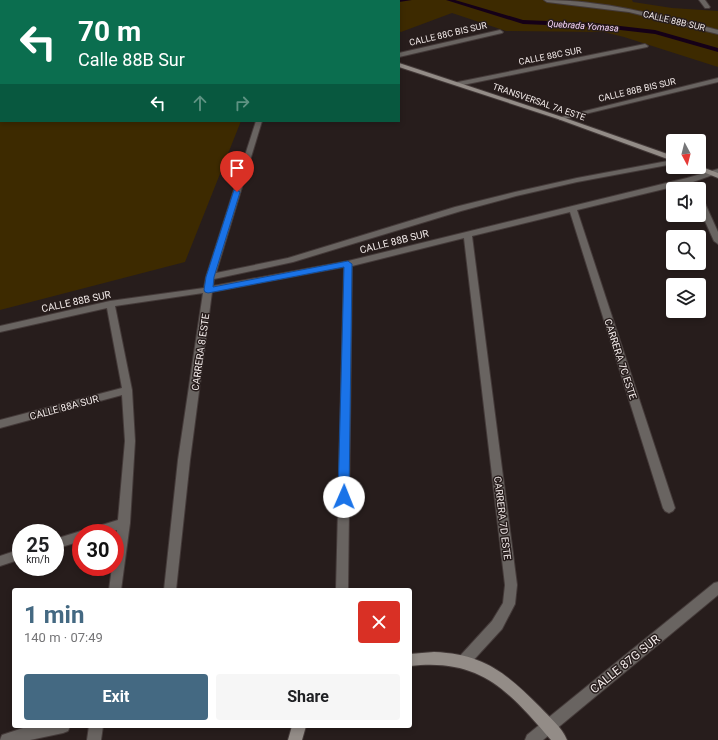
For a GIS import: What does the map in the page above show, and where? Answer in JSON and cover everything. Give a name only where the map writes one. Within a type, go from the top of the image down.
[{"type":"street","name":"CALLE 88B SUR","points":[[547,0],[628,8],[718,32]]},
{"type":"street","points":[[702,0],[707,7]]},
{"type":"street","name":"CALLE 88C BIS SUR","points":[[400,55],[500,32]]},
{"type":"street","name":"CALLE 88C SUR","points":[[458,84],[645,46]]},
{"type":"street","name":"TRANSVERSAL 7A ESTE","points":[[400,65],[560,118],[666,156]]},
{"type":"street","name":"CALLE 88B BIS SUR","points":[[560,118],[718,80]]},
{"type":"street","name":"CARRERA 8 ESTE","points":[[170,588],[184,460],[204,330],[210,277],[259,122]]},
{"type":"street","name":"CALLE 88B SUR","points":[[210,277],[290,260],[458,209],[515,194],[577,180],[666,163]]},
{"type":"street","points":[[706,170],[716,173]]},
{"type":"street","name":"CALLE 88B SUR","points":[[0,329],[110,304],[208,290],[348,264],[716,173]]},
{"type":"street","name":"CARRERA 7C ESTE","points":[[573,209],[669,508]]},
{"type":"street","points":[[706,214],[718,241]]},
{"type":"street","name":"CARRERA 7D ESTE","points":[[464,661],[497,625],[509,604],[511,585],[468,234]]},
{"type":"street","points":[[342,588],[348,264]]},
{"type":"street","points":[[110,304],[113,311],[127,390],[130,441],[124,523],[115,588]]},
{"type":"street","name":"CALLE 88A SUR","points":[[0,424],[127,390]]},
{"type":"street","points":[[0,560],[12,557]]},
{"type":"street","name":"CALLE 87G SUR","points":[[532,740],[718,587]]},
{"type":"street","points":[[412,660],[424,658],[464,661],[483,668],[500,679],[549,726],[560,740]]},
{"type":"street","points":[[7,740],[53,728]]},
{"type":"street","points":[[94,740],[96,728]]},
{"type":"street","points":[[295,740],[298,728]]},
{"type":"shaded area","points":[[400,0],[632,0],[633,2],[672,8],[718,11],[718,67],[604,32],[506,31],[452,13],[401,32]]},
{"type":"shaded area","points":[[0,122],[241,122],[185,262],[0,310]]},
{"type":"waterway","name":"Quebrada Yomasa","points":[[400,0],[409,0]]},
{"type":"waterway","name":"Quebrada Yomasa","points":[[449,0],[523,22],[594,25],[655,32],[718,50]]},
{"type":"route","points":[[237,192],[210,277],[208,290],[348,264],[344,497]]}]
